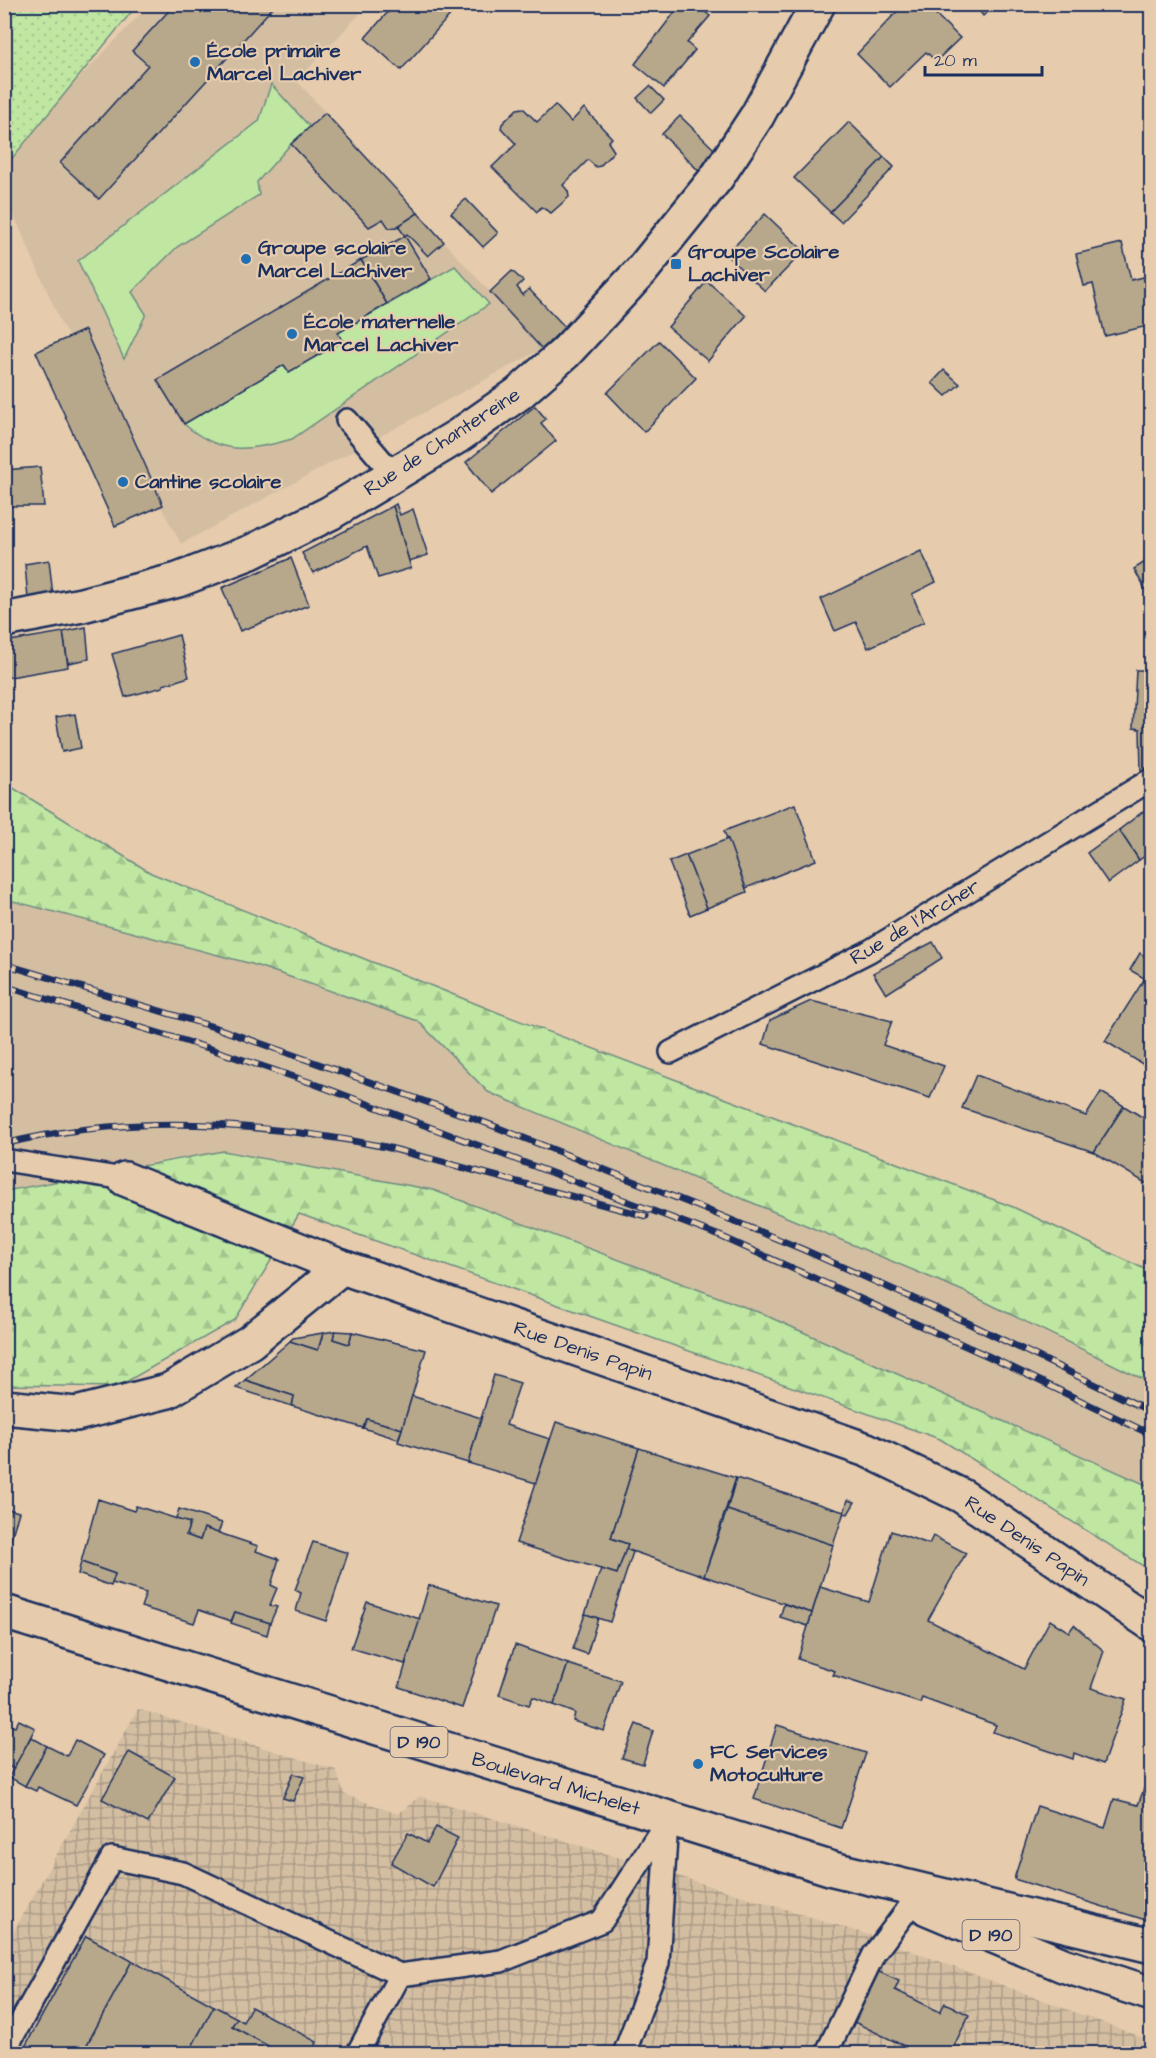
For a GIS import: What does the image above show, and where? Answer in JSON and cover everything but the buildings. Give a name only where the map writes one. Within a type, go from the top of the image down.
[{"type":"street","name":"Rue de Chantereine","points":[[4,620],[82,605],[178,580],[251,552],[330,513],[458,436],[518,394],[565,353],[642,270],[723,168],[757,116],[818,4]]},
{"type":"street","name":"Rue Denis Papin","points":[[125,1179],[342,1268],[867,1450],[962,1496],[1152,1624]]},
{"type":"street","points":[[4,1407],[76,1414],[168,1391],[250,1342],[342,1268]]},
{"type":"street","name":"Boulevard Michelet","points":[[4,1612],[833,1869],[1152,1946]]},
{"type":"street","name":"Boulevard Michelet","points":[[833,1869],[1063,1965],[1152,1994]]},
{"type":"lane","points":[[347,420],[394,475]]},
{"type":"lane","name":"Rue de l'Archer","points":[[671,1052],[868,952],[1152,779]]},
{"type":"lane","points":[[4,1160],[125,1179]]},
{"type":"lane","points":[[4,2052],[112,1858],[183,1873],[400,1975],[501,1961],[602,1921],[668,1818]]},
{"type":"lane","points":[[624,2054],[658,1963],[668,1818]]},
{"type":"lane","points":[[826,2054],[874,1954],[913,1902]]},
{"type":"lane","points":[[357,2054],[400,1975]]},
{"type":"shaded area","name":"Groupe scolaire Marcel Lachiver","points":[[149,5],[368,5],[297,81],[542,349],[181,544],[61,323],[5,195],[4,157]]},
{"type":"shaded area","points":[[4,899],[252,964],[418,1021],[488,1092],[963,1291],[1151,1383],[1151,1487],[758,1312],[433,1190],[223,1151],[147,1163],[125,1179],[5,1200]]},
{"type":"shaded area","points":[[138,1709],[336,1770],[344,1794],[398,1814],[420,1796],[869,1935],[1152,2041],[1151,2054],[5,2054],[5,1947]]},
{"type":"green space","points":[[4,5],[137,5],[5,167]]},
{"type":"green space","points":[[271,84],[310,127],[291,144],[257,182],[259,195],[177,247],[132,292],[146,314],[124,359],[78,261],[259,121]]},
{"type":"green space","points":[[455,266],[489,304],[292,439],[262,446],[235,448],[210,441],[184,424],[284,365],[289,372],[342,341],[338,333]]},
{"type":"green space","points":[[5,783],[151,873],[499,1013],[1013,1207],[1151,1272],[1151,1383],[963,1291],[488,1092],[418,1021],[252,964],[5,899]]},
{"type":"green space","points":[[223,1151],[433,1190],[758,1312],[1151,1487],[1151,1571],[940,1439],[299,1214],[235,1320],[117,1387],[5,1385],[5,1191]]},
{"type":"railway","points":[[4,964],[217,1028],[486,1123],[802,1249],[966,1322],[1152,1412]]},
{"type":"railway","points":[[4,986],[208,1048],[312,1083],[720,1236],[988,1356],[1152,1435]]},
{"type":"railway","points":[[4,1144],[51,1134],[147,1125],[195,1124],[291,1132],[386,1147],[646,1216]]},
{"type":"place","name":"École primaire Marcel Lachiver","points":[[195,62]]},
{"type":"place","name":"Groupe scolaire Marcel Lachiver","points":[[246,259]]},
{"type":"place","name":"Groupe Scolaire Lachiver","points":[[676,264]]},
{"type":"place","name":"École maternelle Marcel Lachiver","points":[[292,334]]},
{"type":"place","name":"Cantine scolaire","points":[[123,482]]},
{"type":"place","name":"FC Services Motoculture","points":[[698,1764]]}]
